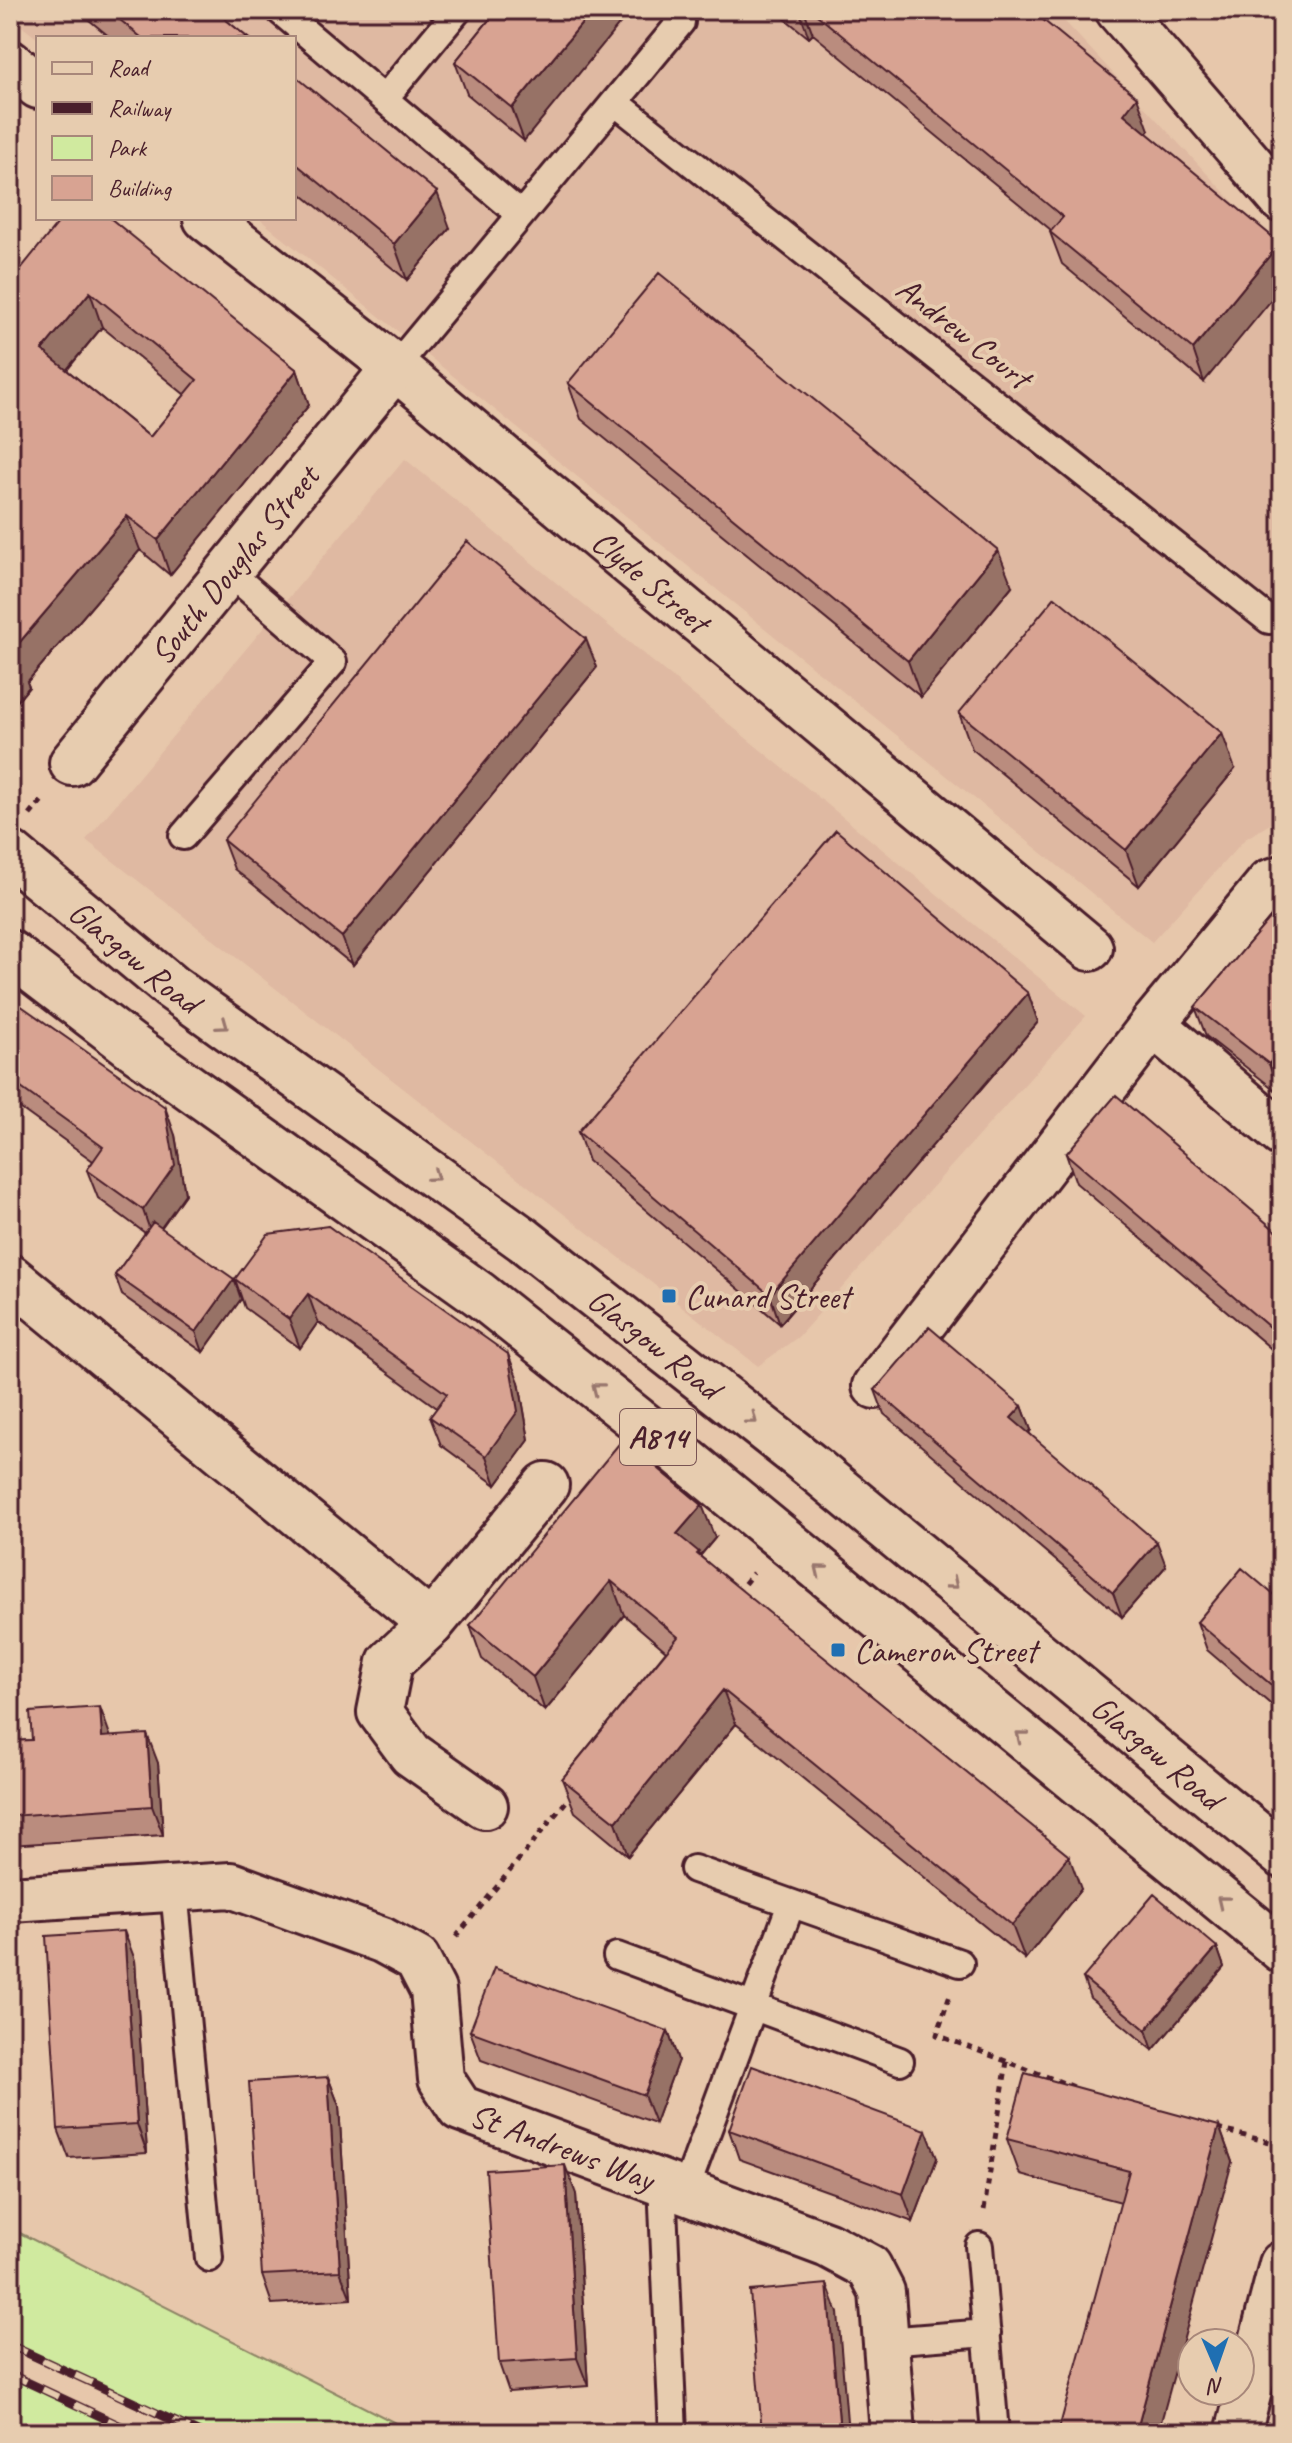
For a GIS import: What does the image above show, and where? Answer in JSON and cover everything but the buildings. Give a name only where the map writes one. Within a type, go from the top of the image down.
[{"type":"street","points":[[1118,10],[1282,200]]},
{"type":"street","name":"Clyde Street","points":[[209,220],[395,367],[1090,948]]},
{"type":"street","name":"South Douglas Street","points":[[72,763],[395,367]]},
{"type":"street","name":"Glasgow Road","points":[[19,836],[171,987],[574,1279],[811,1466],[1282,1855]]},
{"type":"street","points":[[875,1386],[1153,1024],[1270,882],[1282,878]]},
{"type":"street","name":"Glasgow Road","points":[[10,953],[130,1045],[479,1294],[1282,1950]]},
{"type":"street","points":[[1153,1024],[1282,1134]]},
{"type":"street","points":[[10,1277],[431,1624]]},
{"type":"street","points":[[485,1806],[411,1754],[380,1712],[390,1662],[431,1624],[546,1485]]},
{"type":"street","points":[[10,1899],[231,1885],[382,1940],[417,1959],[425,1975]]},
{"type":"street","name":"St Andrews Way","points":[[425,1975],[433,1990],[441,2079],[460,2108],[828,2245],[869,2267],[882,2292],[893,2433]]},
{"type":"street","points":[[1238,2433],[1282,2264]]},
{"type":"lane","points":[[279,10],[521,215]]},
{"type":"lane","points":[[384,99],[458,10]]},
{"type":"lane","points":[[395,367],[681,22]]},
{"type":"lane","name":"Andrew Court","points":[[615,102],[1269,620]]},
{"type":"lane","points":[[183,836],[333,662],[228,571]]},
{"type":"lane","points":[[694,1869],[960,1963]]},
{"type":"lane","points":[[174,1890],[209,2258]]},
{"type":"lane","points":[[673,2433],[673,2187],[752,2007],[791,1904]]},
{"type":"lane","points":[[617,1956],[900,2061]]},
{"type":"lane","points":[[979,2246],[995,2433]]},
{"type":"lane","points":[[886,2341],[987,2333]]},
{"type":"path","points":[[19,836],[72,763]]},
{"type":"path","points":[[732,1599],[781,1538]]},
{"type":"path","points":[[425,1975],[574,1793]]},
{"type":"path","points":[[960,1963],[937,2035],[1079,2089]]},
{"type":"path","points":[[979,2246],[1007,2061]]},
{"type":"path","points":[[1209,2127],[1282,2145]]},
{"type":"shaded area","points":[[10,10],[1054,10],[1282,254],[1282,817],[1245,839],[1152,942],[260,220],[296,220],[296,36],[36,37],[10,17]]},
{"type":"shaded area","points":[[405,459],[1086,1016],[798,1337],[758,1366],[86,840]]},
{"type":"green space","points":[[10,2228],[415,2433],[200,2433],[10,2345]]},
{"type":"green space","points":[[10,2374],[136,2433],[10,2433]]},
{"type":"railway","points":[[10,2345],[200,2433]]},
{"type":"railway","points":[[10,2374],[136,2433]]},
{"type":"place","name":"Cunard Street","points":[[669,1296]]},
{"type":"place","name":"Cameron Street","points":[[838,1650]]}]
